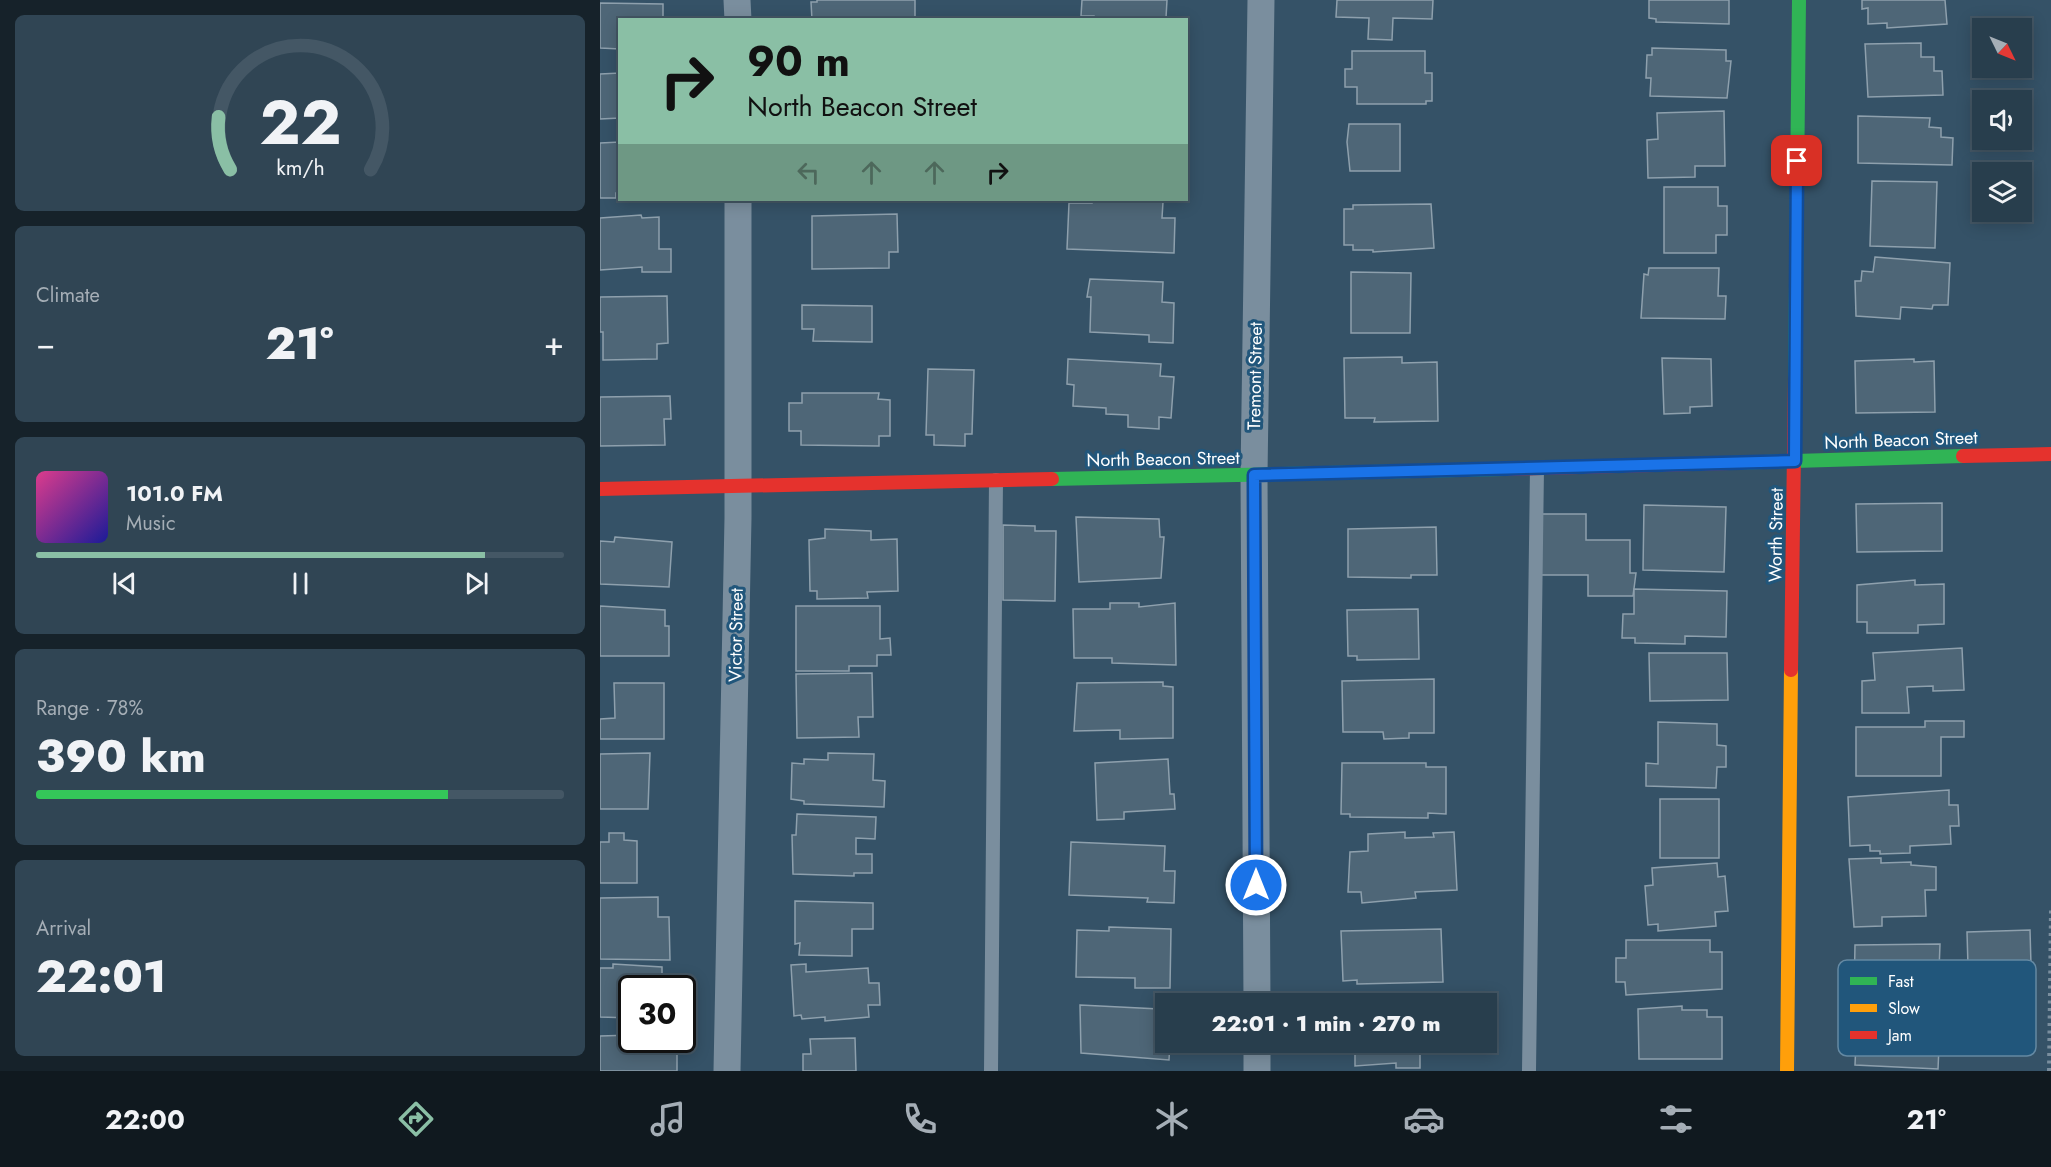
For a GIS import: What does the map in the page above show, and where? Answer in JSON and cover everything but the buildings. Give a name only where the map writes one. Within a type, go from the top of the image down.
[{"type":"street","points":[[738,0],[738,18]]},
{"type":"street","name":"Tremont Street","points":[[1257,993],[1254,475],[1261,0]]},
{"type":"street","name":"Worth Street","points":[[1787,1071],[1799,0]]},
{"type":"street","name":"Victor Street","points":[[727,1071],[739,486],[738,201]]},
{"type":"street","name":"North Beacon Street","points":[[600,489],[2051,454]]},
{"type":"street","points":[[1257,1053],[1257,1071]]},
{"type":"lane","points":[[1529,1071],[1537,468]]},
{"type":"lane","points":[[991,1071],[996,480]]},
{"type":"path","points":[[2049,1071],[2051,910]]},
{"type":"traffic: fast","points":[[1795,379],[1799,0]]},
{"type":"traffic: fast","points":[[1730,463],[1963,456]]},
{"type":"traffic: fast","points":[[1052,479],[1504,469]]},
{"type":"traffic: slow","points":[[1787,1071],[1791,670]]},
{"type":"traffic: jam","points":[[1791,670],[1795,379]]},
{"type":"traffic: jam","points":[[1963,456],[2051,454]]},
{"type":"traffic: jam","points":[[1504,469],[1730,463]]},
{"type":"traffic: jam","points":[[600,489],[1052,479]]},
{"type":"route","points":[[1256,885],[1254,475],[1795,461],[1797,161]]}]
